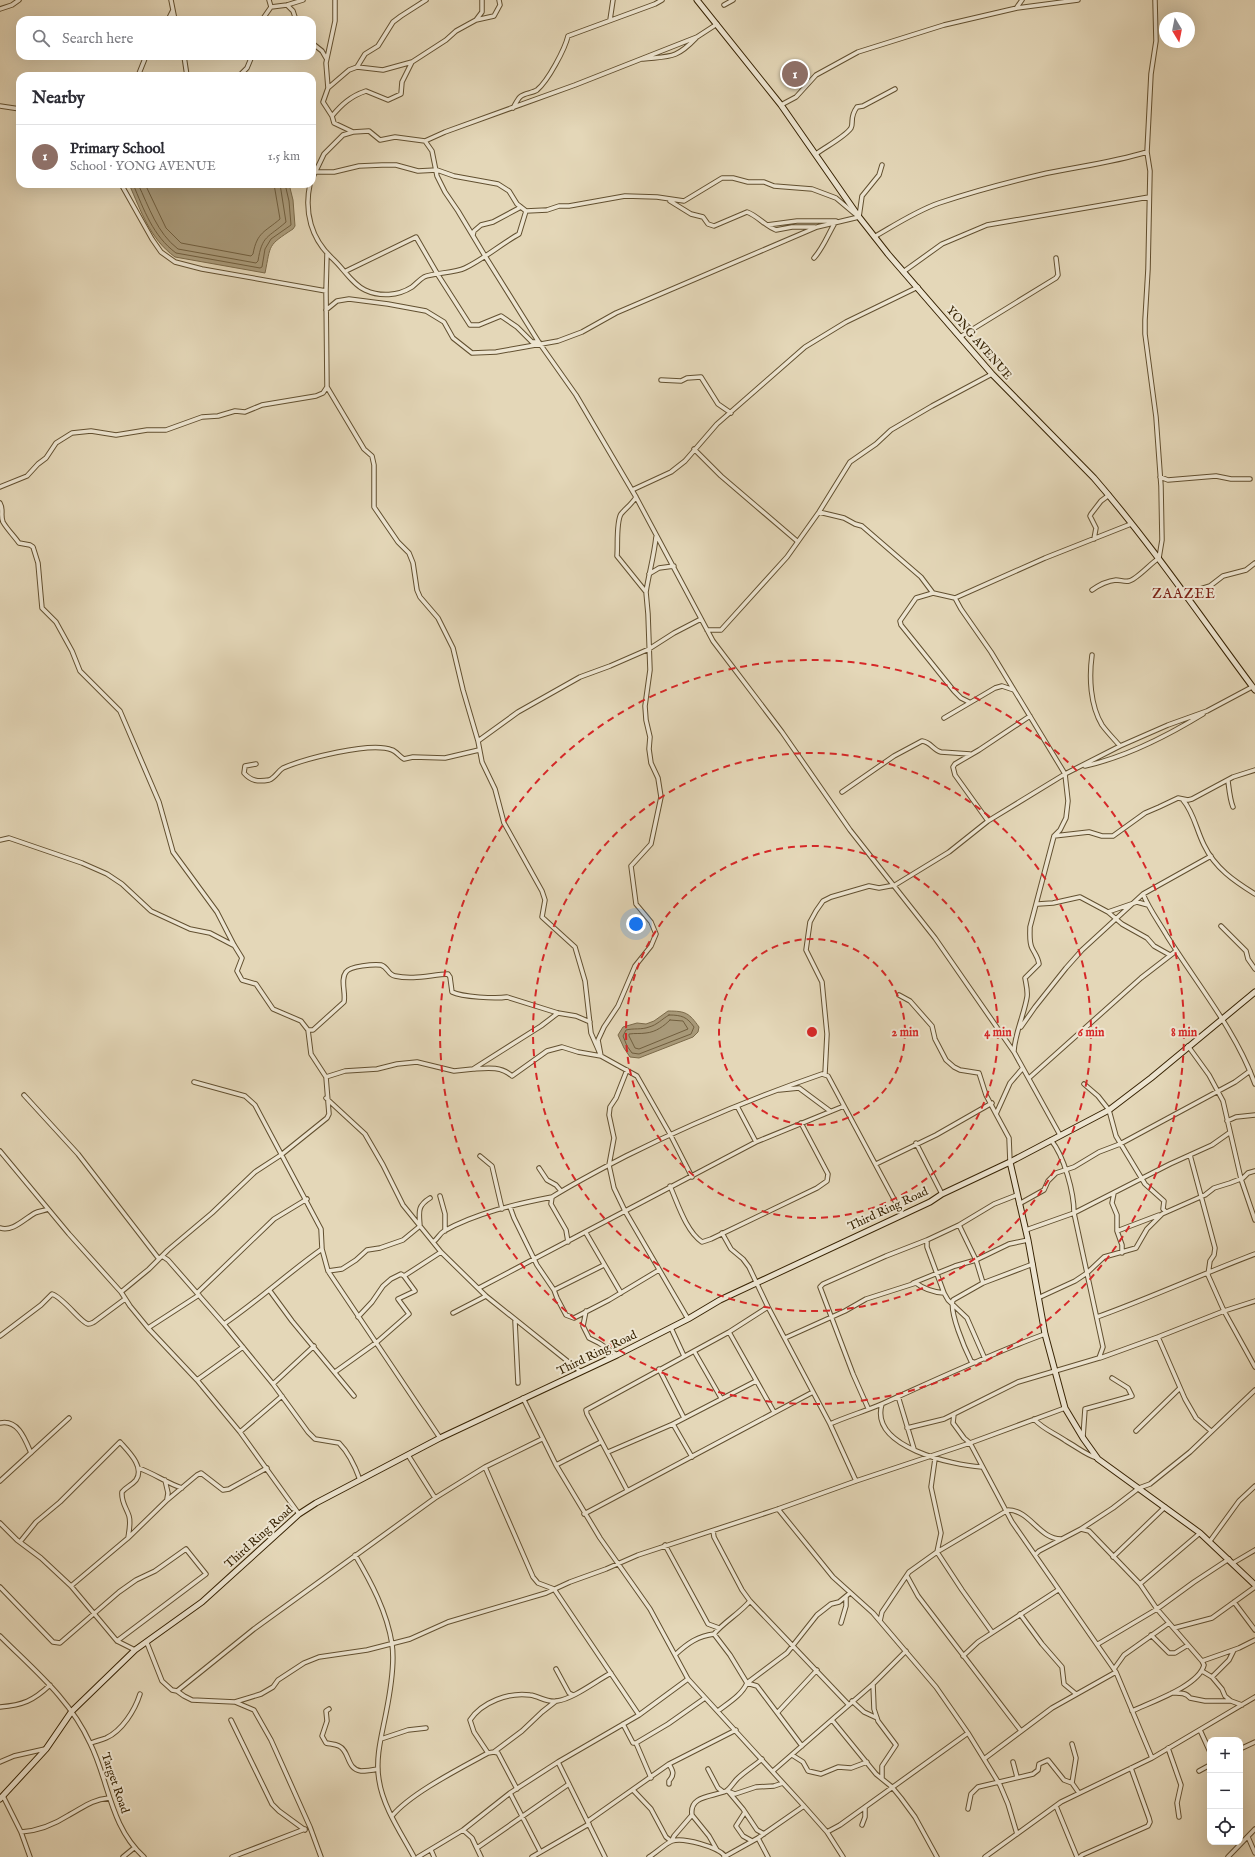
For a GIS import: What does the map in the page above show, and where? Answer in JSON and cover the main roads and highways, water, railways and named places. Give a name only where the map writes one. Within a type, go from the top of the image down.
[{"type":"water","points":[[131,188],[290,188],[293,200],[295,226],[278,239],[272,246],[268,256],[265,273],[175,257],[159,242],[142,214]]},
{"type":"water","points":[[668,1011],[683,1012],[690,1016],[699,1027],[698,1032],[693,1037],[639,1058],[630,1057],[618,1035],[623,1027],[637,1023],[646,1024],[654,1021]]},
{"type":"place","name":"Primary School","points":[[795,74]]},
{"type":"district","name":"ZAAZEE","points":[[1184,594]]}]
